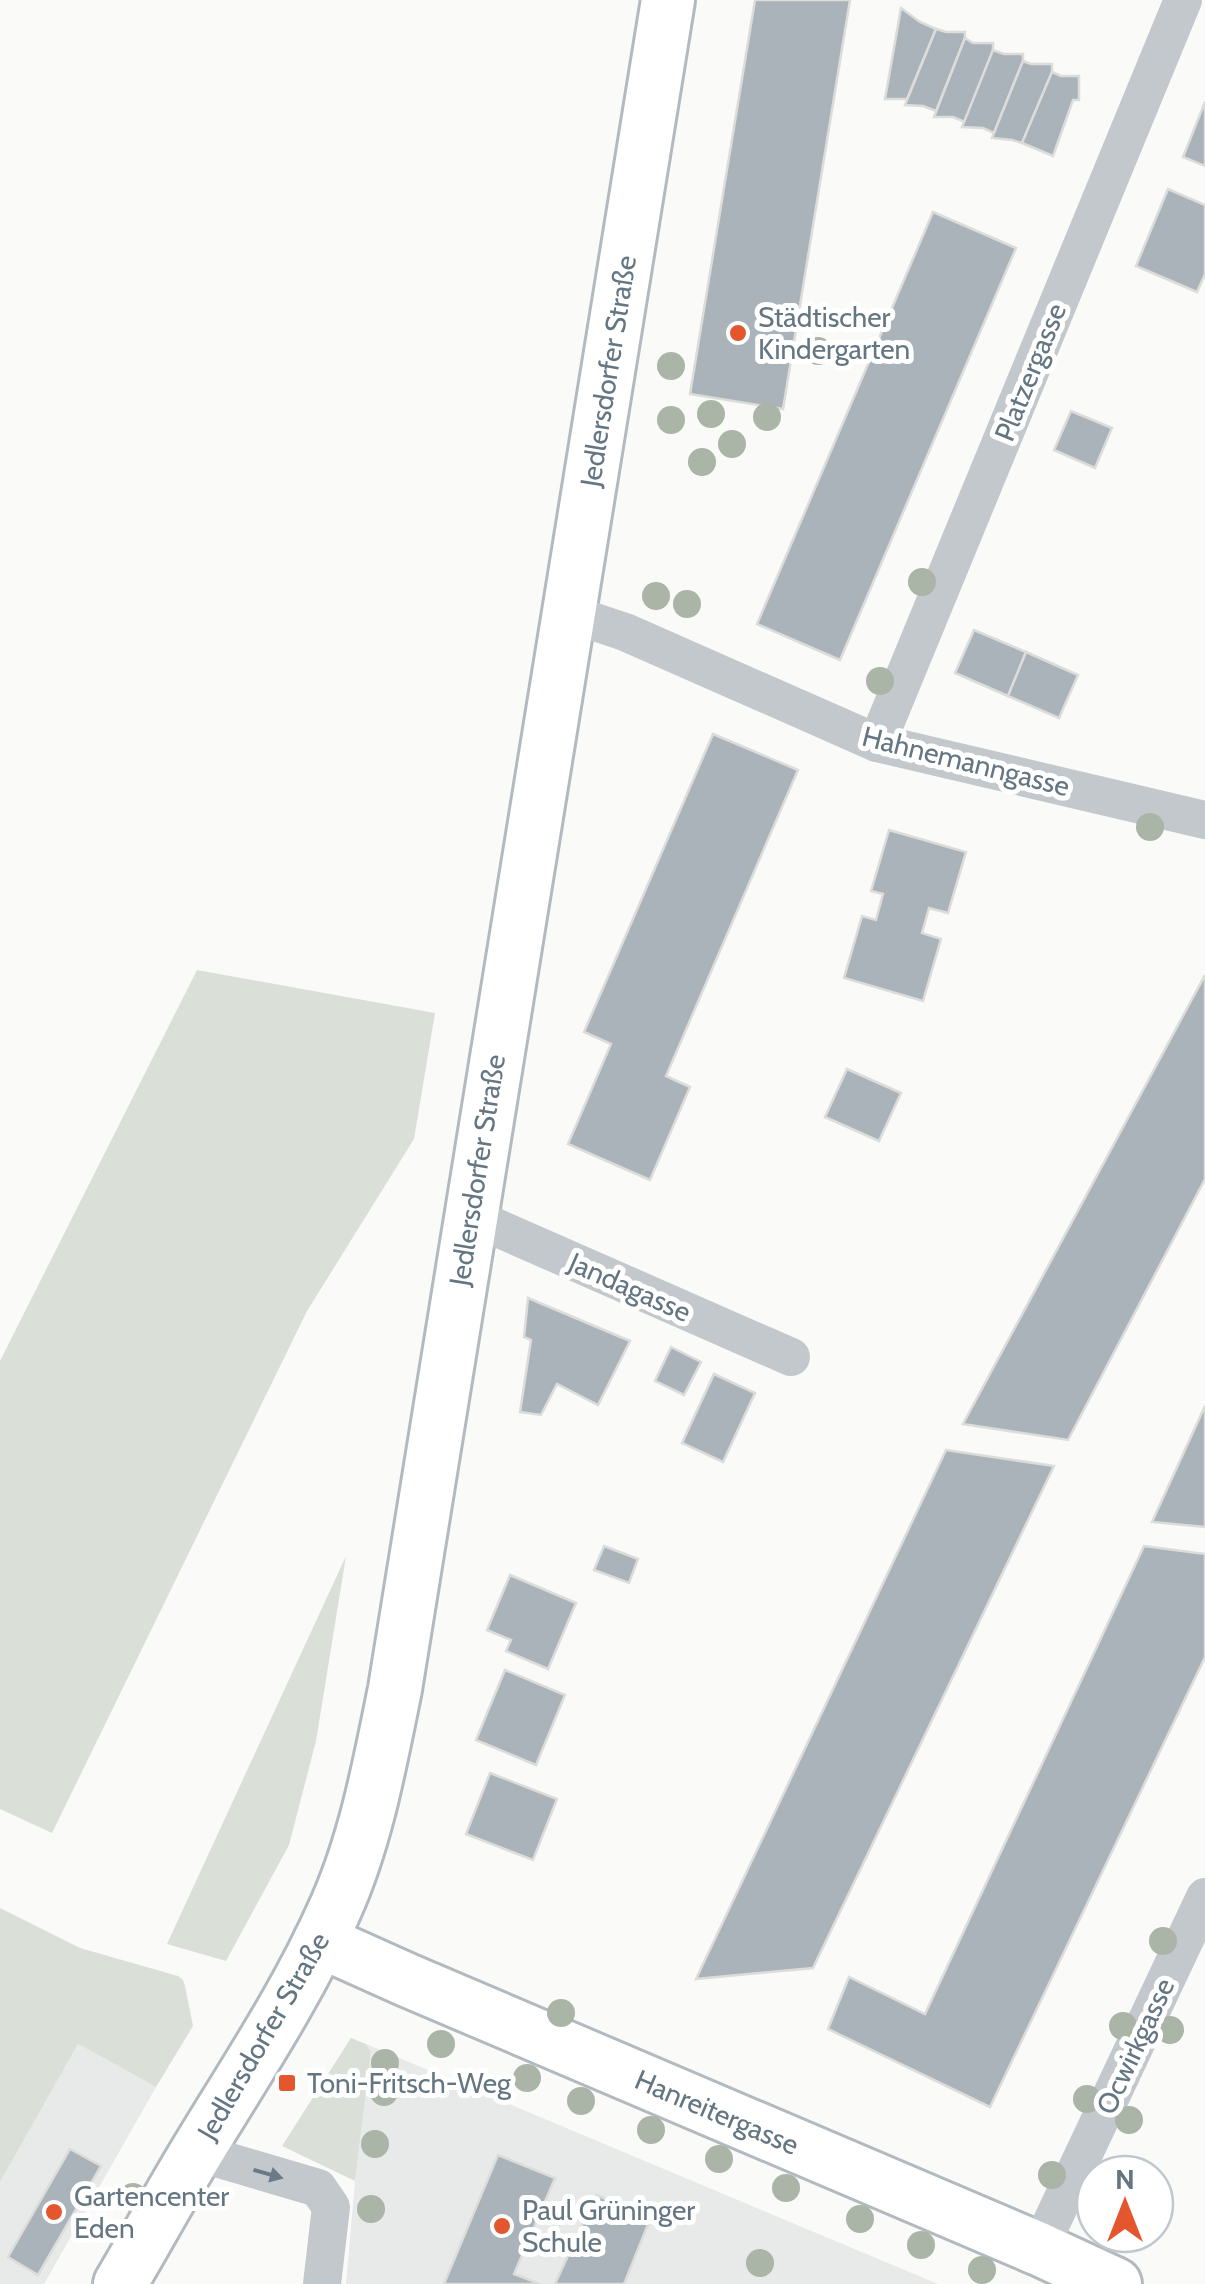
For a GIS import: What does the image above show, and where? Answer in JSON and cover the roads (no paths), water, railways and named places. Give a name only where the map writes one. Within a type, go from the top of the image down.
[{"type":"street","name":"Jedlersdorfer Straße","points":[[120,2284],[288,2004],[320,1940],[354,1854],[380,1762],[395,1690],[668,0]]},
{"type":"street","name":"Platzergasse","points":[[878,743],[1183,0]]},
{"type":"street","name":"Hahnemanngasse","points":[[568,612],[624,632],[878,743],[1205,820]]},
{"type":"street","name":"Jandagasse","points":[[470,1216],[791,1357]]},
{"type":"street","name":"Ocwirkgasse","points":[[1039,2249],[1205,1897]]},
{"type":"street","name":"Hanreitergasse","points":[[320,1940],[1115,2284]]},
{"type":"street","points":[[196,2152],[318,2188],[331,2207],[322,2284]]},
{"type":"place","name":"Städtischer Kindergarten","points":[[738,333]]},
{"type":"place","name":"Toni-Fritsch-Weg","points":[[287,2083]]},
{"type":"place","name":"Gartencenter Eden","points":[[54,2212]]},
{"type":"place","name":"Paul Grüninger Schule","points":[[502,2226]]}]
